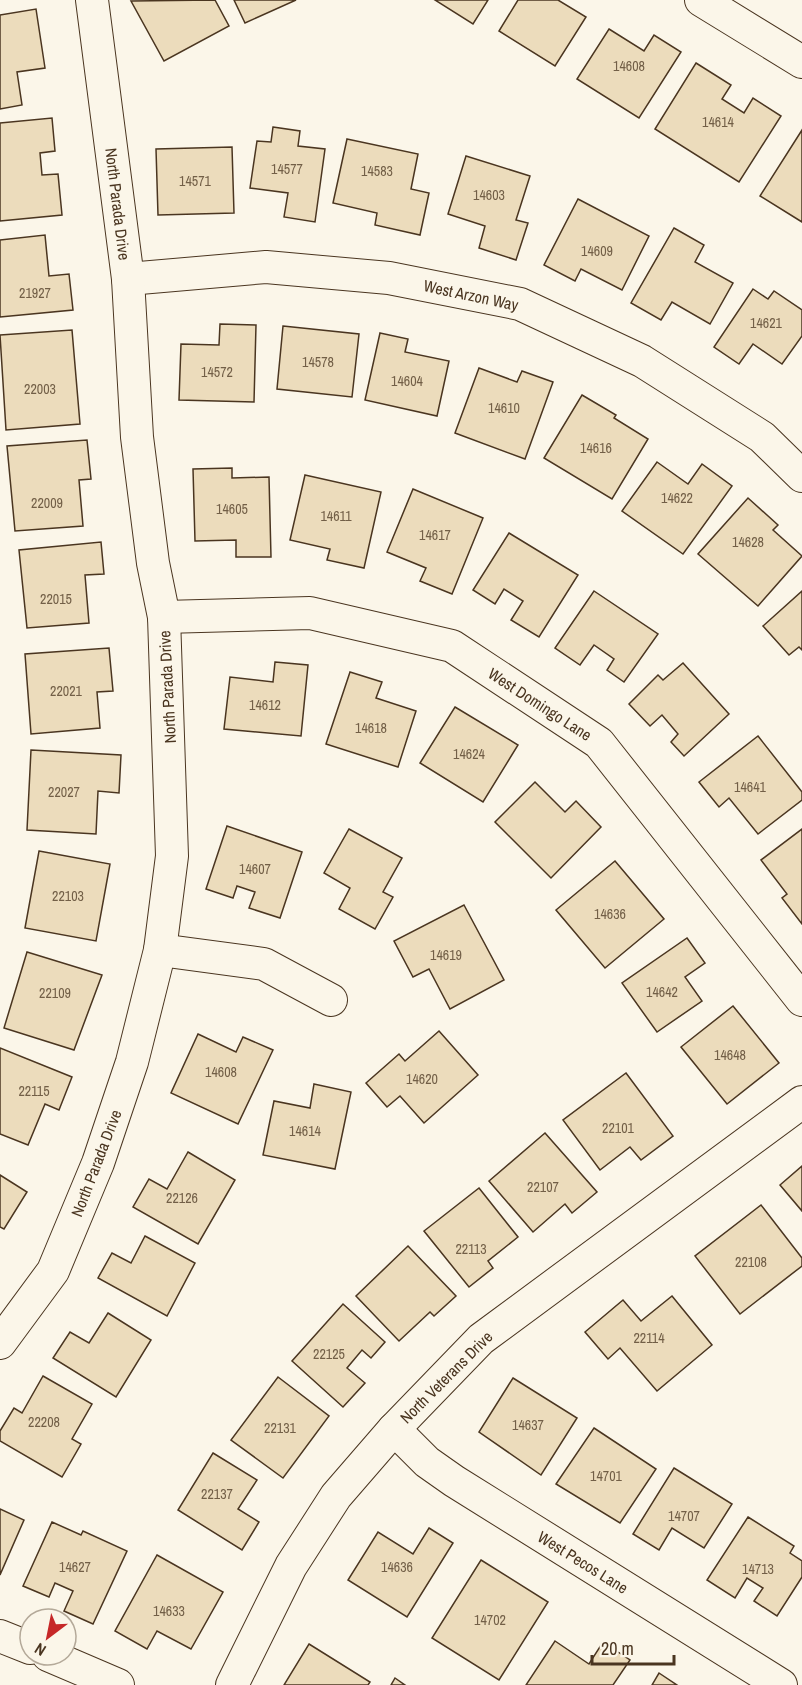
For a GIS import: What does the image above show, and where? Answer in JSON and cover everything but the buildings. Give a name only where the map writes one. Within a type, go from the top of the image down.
[{"type":"street","name":"North Parada Drive","points":[[0,1343],[53,1271],[98,1163],[132,1062],[160,950],[172,856],[164,617],[153,563],[137,437],[128,279],[92,0]]},
{"type":"street","points":[[701,0],[802,62]]},
{"type":"street","name":"West Arzon Way","points":[[128,279],[266,267],[389,278],[520,304],[642,361],[762,437],[802,476]]},
{"type":"street","name":"West Domingo Lane","points":[[164,617],[310,613],[452,646],[599,743],[802,1000]]},
{"type":"street","points":[[160,950],[264,964],[332,1000]]},
{"type":"street","name":"North Veterans Drive","points":[[232,1685],[291,1566],[336,1496],[394,1428],[481,1339],[802,1102]]},
{"type":"street","name":"West Pecos Lane","points":[[394,1428],[427,1462],[454,1481],[781,1685]]},
{"type":"street","points":[[0,1636],[18,1643]]},
{"type":"street","points":[[76,1667],[118,1685]]}]
